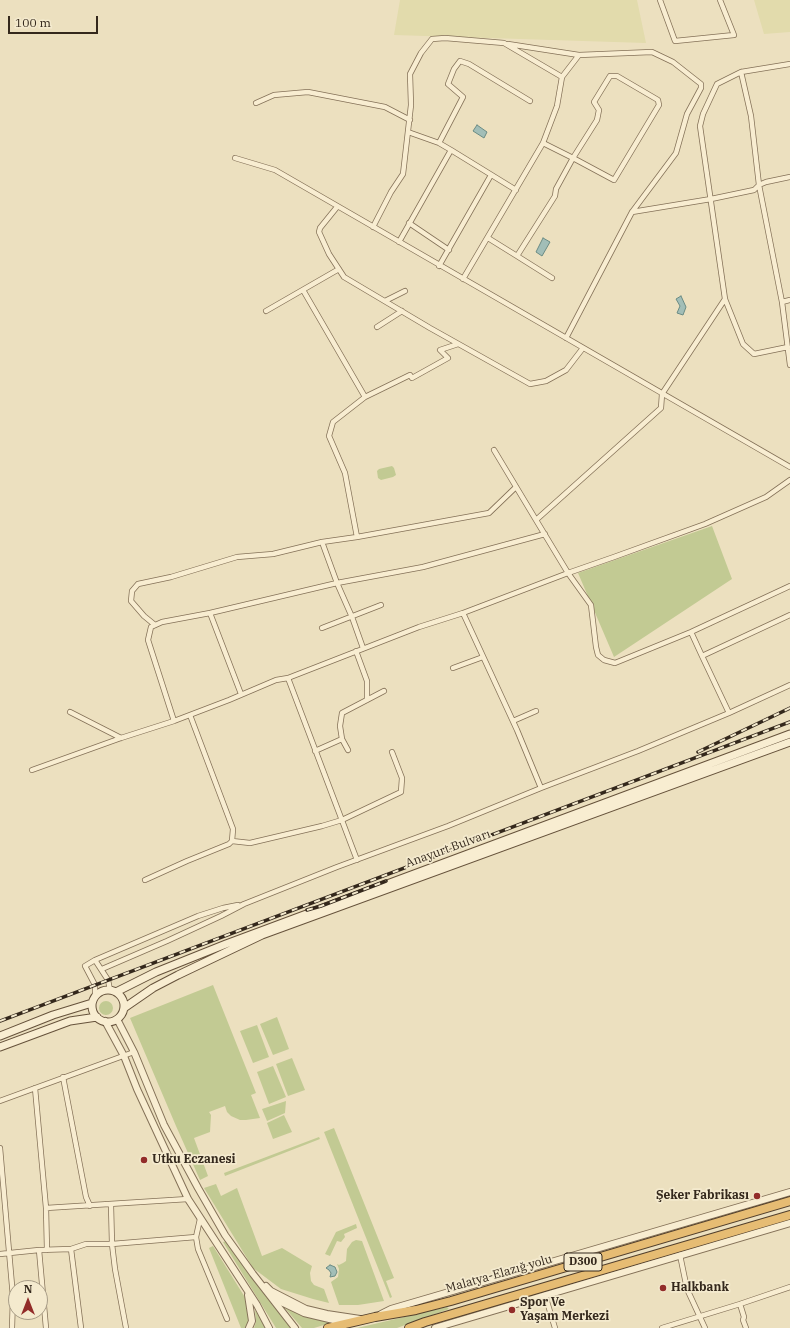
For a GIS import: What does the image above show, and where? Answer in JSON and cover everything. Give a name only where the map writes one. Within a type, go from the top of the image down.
[{"type":"highway","name":"Malatya-Elazığ yolu","points":[[328,1328],[375,1317],[416,1310],[451,1301],[790,1201]]},
{"type":"highway","name":"Malatya-Elazığ yolu","points":[[409,1328],[425,1322],[790,1215]]},
{"type":"main road","name":"Anayurt Bulvarı","points":[[113,991],[226,944],[790,734]]},
{"type":"main road","name":"Anayurt Bulvarı","points":[[124,1008],[153,988],[262,936],[790,742]]},
{"type":"main road","points":[[0,1036],[94,1000],[101,992],[113,991],[123,999],[124,1008],[117,1019],[105,1021],[97,1017],[93,1011],[94,1000]]},
{"type":"main road","points":[[0,1047],[70,1021],[97,1017]]},
{"type":"street","points":[[660,0],[675,41],[734,35],[720,0]]},
{"type":"street","points":[[373,227],[391,192],[403,174],[410,120],[410,74],[421,53],[432,39],[445,38],[504,43],[579,54],[652,52],[673,62],[701,84],[701,88],[687,114],[676,153],[632,212],[566,338]]},
{"type":"street","points":[[504,43],[562,77]]},
{"type":"street","points":[[463,279],[543,143],[557,106],[562,77],[579,54]]},
{"type":"street","points":[[439,143],[463,97],[448,84],[454,69],[460,61],[469,64],[530,101]]},
{"type":"street","points":[[788,347],[754,354],[743,344],[725,299],[700,126],[703,114],[717,84],[742,72],[790,64]]},
{"type":"street","points":[[742,72],[752,116],[759,185],[782,302],[790,364]]},
{"type":"street","points":[[517,256],[555,196],[556,188],[573,158],[597,120],[599,110],[594,102],[610,76],[617,76],[658,100],[659,105],[614,180],[573,158],[543,143]]},
{"type":"street","points":[[256,103],[274,95],[308,92],[384,107],[410,120]]},
{"type":"street","points":[[408,132],[439,143],[516,190]]},
{"type":"street","points":[[399,242],[451,150]]},
{"type":"street","points":[[235,158],[275,170],[439,266],[790,467]]},
{"type":"street","points":[[439,266],[491,175]]},
{"type":"street","points":[[632,212],[711,199],[754,190],[759,185],[766,182],[790,177]]},
{"type":"street","points":[[337,207],[320,228],[319,232],[344,278],[458,344],[530,384],[546,381],[566,370],[583,348]]},
{"type":"street","points":[[410,224],[449,250]]},
{"type":"street","points":[[488,238],[552,278]]},
{"type":"street","points":[[266,311],[339,269]]},
{"type":"street","points":[[303,290],[365,397]]},
{"type":"street","points":[[385,301],[405,292]]},
{"type":"street","points":[[536,520],[661,408],[662,394],[725,299]]},
{"type":"street","points":[[782,302],[790,300]]},
{"type":"street","points":[[378,327],[402,311]]},
{"type":"street","points":[[358,537],[345,473],[329,436],[333,422],[365,397],[410,375],[412,378],[442,362],[448,358],[440,350],[458,344]]},
{"type":"street","points":[[494,450],[568,573],[591,605],[596,647],[598,655],[604,660],[615,663],[691,632],[790,586]]},
{"type":"street","points":[[32,770],[121,738],[174,721],[276,680],[288,678],[419,627],[463,613],[568,573],[705,524],[766,497],[790,480]]},
{"type":"street","points":[[155,625],[131,601],[132,591],[138,584],[171,577],[237,558],[273,554],[322,542],[358,537],[489,513],[516,487]]},
{"type":"street","points":[[174,721],[148,640],[151,627],[162,622],[210,613],[337,583],[423,567],[545,534]]},
{"type":"street","points":[[322,542],[364,648]]},
{"type":"street","points":[[322,628],[381,605]]},
{"type":"street","points":[[210,613],[241,694]]},
{"type":"street","points":[[463,613],[513,721],[541,788]]},
{"type":"street","points":[[702,656],[790,616]]},
{"type":"street","points":[[691,632],[729,713]]},
{"type":"street","points":[[356,651],[367,681],[367,700]]},
{"type":"street","points":[[453,668],[483,657]]},
{"type":"street","points":[[288,678],[357,860]]},
{"type":"street","points":[[102,969],[167,941],[244,904],[638,751],[729,713],[790,685]]},
{"type":"street","points":[[348,750],[342,739],[340,726],[342,713],[384,691]]},
{"type":"street","points":[[513,721],[536,711]]},
{"type":"street","points":[[70,712],[121,738]]},
{"type":"street","points":[[190,715],[233,829],[232,841]]},
{"type":"street","points":[[315,751],[342,739]]},
{"type":"street","points":[[145,880],[186,861],[229,844],[232,841],[250,843],[307,830],[342,820],[401,792],[402,778],[392,752]]},
{"type":"street","points":[[94,1000],[95,985],[84,966],[198,916],[223,908],[244,904]]},
{"type":"street","points":[[95,960],[102,969],[113,991]]},
{"type":"street","points":[[117,1019],[134,1052],[176,1150],[226,1235],[253,1274],[296,1328]]},
{"type":"street","points":[[105,1021],[124,1056],[137,1089],[188,1199],[257,1305],[269,1328]]},
{"type":"street","points":[[0,1101],[134,1052]]},
{"type":"street","points":[[63,1077],[86,1197],[90,1206]]},
{"type":"street","points":[[36,1088],[48,1250]]},
{"type":"street","points":[[0,1148],[13,1297],[12,1328]]},
{"type":"street","points":[[375,1317],[391,1309],[790,1192]]},
{"type":"street","points":[[46,1208],[188,1199]]},
{"type":"street","points":[[111,1205],[112,1244],[115,1269],[126,1328]]},
{"type":"street","points":[[200,1219],[196,1237],[198,1249],[227,1319]]},
{"type":"street","points":[[435,1328],[790,1223]]},
{"type":"street","points":[[0,1254],[71,1248],[86,1244],[112,1244],[196,1237]]},
{"type":"street","points":[[71,1248],[80,1328]]},
{"type":"street","points":[[39,1250],[46,1328]]},
{"type":"street","points":[[680,1255],[687,1289],[704,1328]]},
{"type":"street","points":[[253,1274],[279,1301],[290,1307],[318,1317],[347,1324]]},
{"type":"street","points":[[662,1328],[790,1287]]},
{"type":"street","points":[[248,1291],[252,1313],[252,1321],[249,1328]]},
{"type":"street","points":[[271,1291],[306,1309],[363,1320]]},
{"type":"street","points":[[545,1295],[555,1328]]},
{"type":"street","points":[[740,1304],[744,1317],[742,1320],[746,1328]]},
{"type":"shaded area","points":[[400,0],[637,0],[646,43],[394,35]]},
{"type":"shaded area","points":[[754,0],[790,0],[790,32],[764,34]]},
{"type":"green space","points":[[392,466],[396,475],[381,480],[378,478],[377,471],[379,469]]},
{"type":"green space","points":[[712,526],[732,579],[614,657],[578,573]]},
{"type":"green space","points":[[213,985],[256,1093],[251,1095],[260,1118],[240,1120],[231,1116],[227,1112],[225,1106],[209,1112],[211,1115],[210,1132],[194,1138],[208,1176],[200,1180],[130,1018]]},
{"type":"green space","points":[[103,1001],[109,1001],[113,1005],[113,1011],[109,1015],[103,1015],[99,1011],[99,1005]]},
{"type":"green space","points":[[277,1017],[289,1049],[273,1055],[260,1024]]},
{"type":"green space","points":[[257,1025],[269,1057],[253,1063],[240,1031]]},
{"type":"green space","points":[[292,1058],[305,1090],[288,1096],[276,1064]]},
{"type":"green space","points":[[273,1066],[286,1097],[269,1104],[257,1072]]},
{"type":"green space","points":[[286,1101],[285,1113],[267,1121],[262,1109]]},
{"type":"green space","points":[[284,1115],[292,1132],[273,1139],[267,1123]]},
{"type":"green space","points":[[334,1128],[394,1278],[386,1281],[392,1297],[390,1298],[324,1132]]},
{"type":"green space","points":[[319,1137],[320,1139],[225,1176],[224,1173]]},
{"type":"green space","points":[[216,1184],[221,1196],[237,1188],[262,1256],[282,1248],[312,1266],[310,1273],[311,1281],[314,1285],[324,1289],[329,1303],[281,1289],[253,1268],[204,1188]]},
{"type":"green space","points":[[356,1224],[357,1228],[344,1234],[345,1237],[341,1242],[337,1241],[330,1256],[325,1254],[336,1232]]},
{"type":"green space","points":[[356,1240],[362,1241],[384,1301],[358,1305],[339,1305],[331,1282],[338,1277],[339,1269],[337,1264],[339,1265],[346,1261],[347,1249],[352,1242]]},
{"type":"green space","points":[[226,1241],[293,1328],[276,1328],[223,1242]]},
{"type":"green space","points":[[213,1246],[246,1299],[251,1314],[248,1328],[241,1328],[209,1248]]},
{"type":"green space","points":[[273,1294],[337,1321],[314,1328],[302,1328]]},
{"type":"green space","points":[[447,1307],[449,1309],[397,1328],[357,1328]]},
{"type":"green space","points":[[255,1310],[267,1328],[254,1328],[256,1322]]},
{"type":"water","points":[[477,125],[487,132],[484,138],[473,131]]},
{"type":"water","points":[[543,238],[550,242],[542,256],[536,252]]},
{"type":"water","points":[[681,296],[686,307],[683,315],[677,313],[680,306],[676,299]]},
{"type":"water","points":[[330,1265],[335,1267],[337,1272],[335,1276],[330,1277],[331,1273],[326,1268]]},
{"type":"railway","points":[[698,752],[790,708]]},
{"type":"railway","points":[[0,1021],[790,722]]},
{"type":"railway","points":[[307,910],[386,881]]},
{"type":"place","name":"Utku Eczanesi","points":[[144,1160]]},
{"type":"place","name":"Şeker Fabrikası","points":[[757,1196]]},
{"type":"place","name":"Halkbank","points":[[663,1288]]},
{"type":"place","name":"Spor Ve Yaşam Merkezi","points":[[512,1310]]}]
